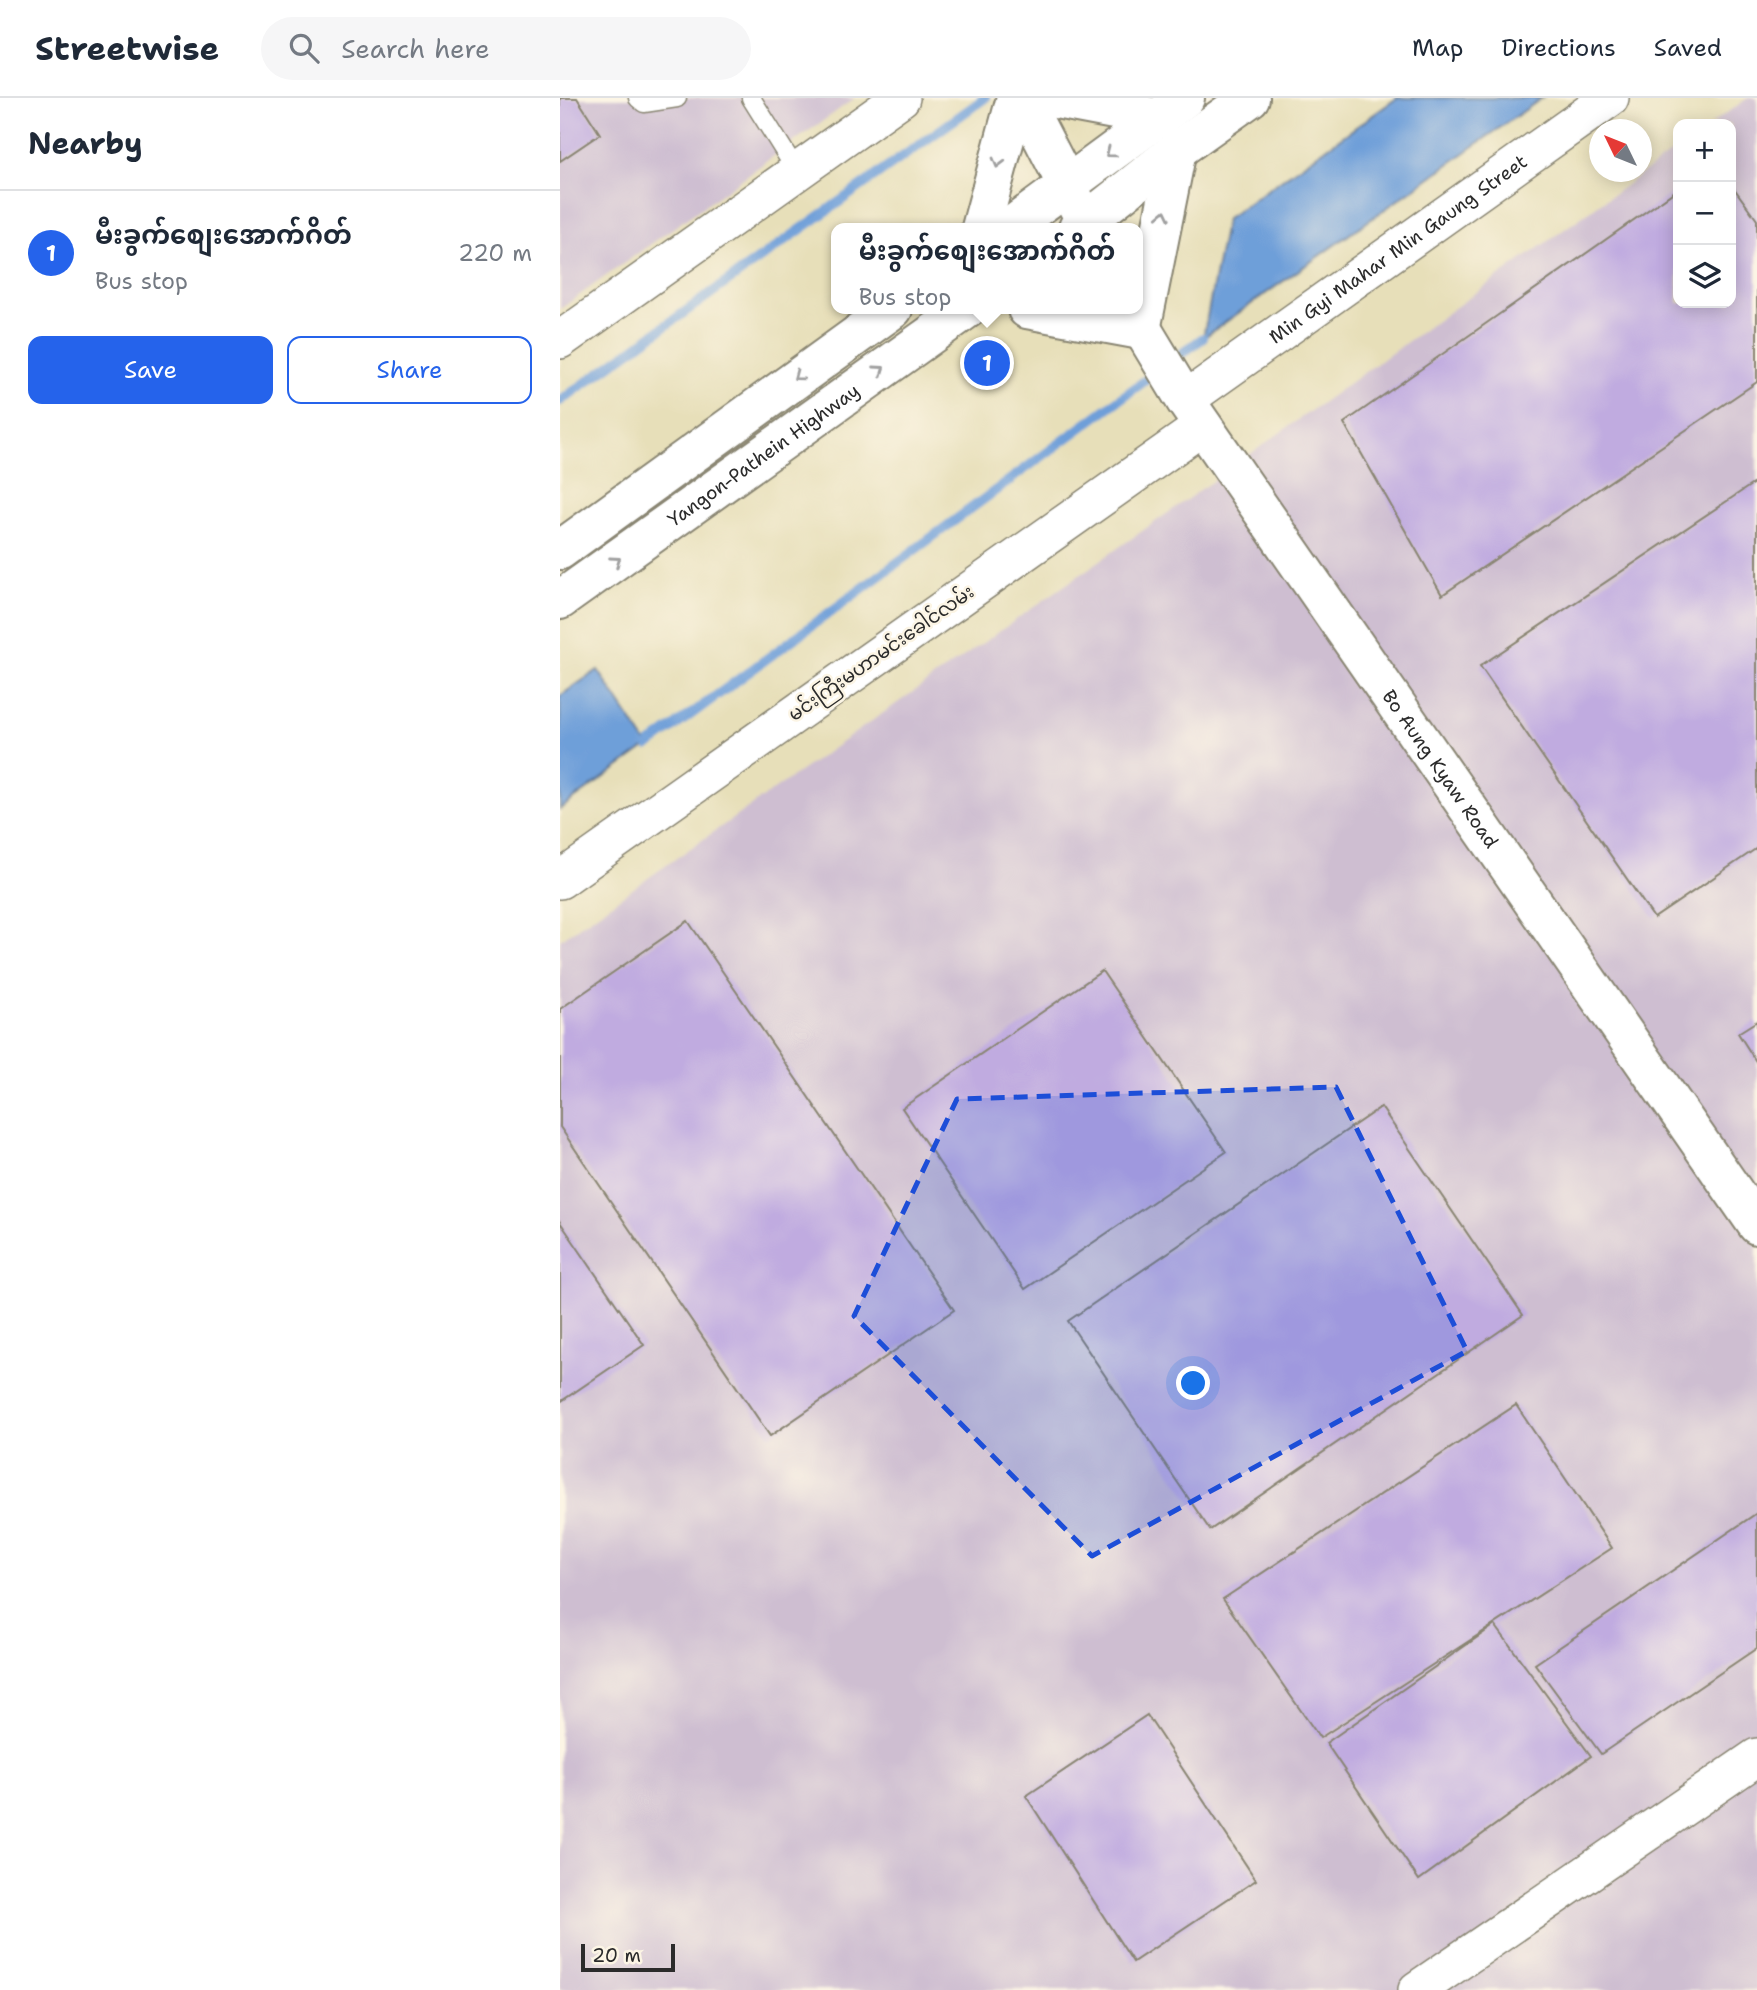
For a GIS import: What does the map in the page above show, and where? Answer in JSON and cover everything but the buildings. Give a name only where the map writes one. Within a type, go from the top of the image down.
[{"type":"main road","points":[[982,223],[1016,98]]},
{"type":"main road","points":[[1022,98],[1068,185],[1083,223]]},
{"type":"main road","points":[[1051,98],[1171,108]]},
{"type":"main road","points":[[1088,223],[1178,150],[1250,98]]},
{"type":"main road","points":[[1016,223],[1171,108]]},
{"type":"main road","points":[[1143,288],[1178,150]]},
{"type":"main road","points":[[560,550],[886,314]]},
{"type":"main road","name":"Yangon-Pathein Highway","points":[[560,600],[960,314]]},
{"type":"main road","points":[[1081,314],[1135,319]]},
{"type":"main road","name":"Bo Aung Kyaw Road","points":[[1135,319],[1194,413],[1757,1225]]},
{"type":"street","points":[[560,340],[901,98]]},
{"type":"street","name":"Min Gyi Mahar Min Gaung Street","points":[[1194,413],[1610,98]]},
{"type":"street","name":"မင်းကြီးမဟာမင်းခေါင်လမ်း","points":[[560,880],[1194,413]]},
{"type":"street","points":[[1417,1990],[1757,1757]]},
{"type":"lane","points":[[638,98],[644,103],[677,98]]},
{"type":"lane","points":[[751,98],[798,173]]},
{"type":"highlighted area","points":[[1336,1087],[1467,1351],[1092,1556],[854,1316],[957,1099]]},
{"type":"shaded area","points":[[560,98],[855,98],[560,309]]},
{"type":"shaded area","points":[[1748,98],[1757,98],[1757,1990],[560,1990],[560,940],[1175,508],[1630,182],[1652,182],[1652,167],[1673,152],[1673,308],[1736,308],[1736,119],[1718,119]]},
{"type":"water","points":[[1397,98],[1542,98],[1203,338],[1226,219]]},
{"type":"water","points":[[598,670],[648,746],[560,809],[560,696]]},
{"type":"waterway","points":[[560,401],[985,98]]},
{"type":"waterway","points":[[1170,362],[1203,338]]},
{"type":"waterway","points":[[648,746],[1158,371]]},
{"type":"place","name":"မီးခွက်စျေးအောက်ဂိတ်","points":[[987,363]]}]
